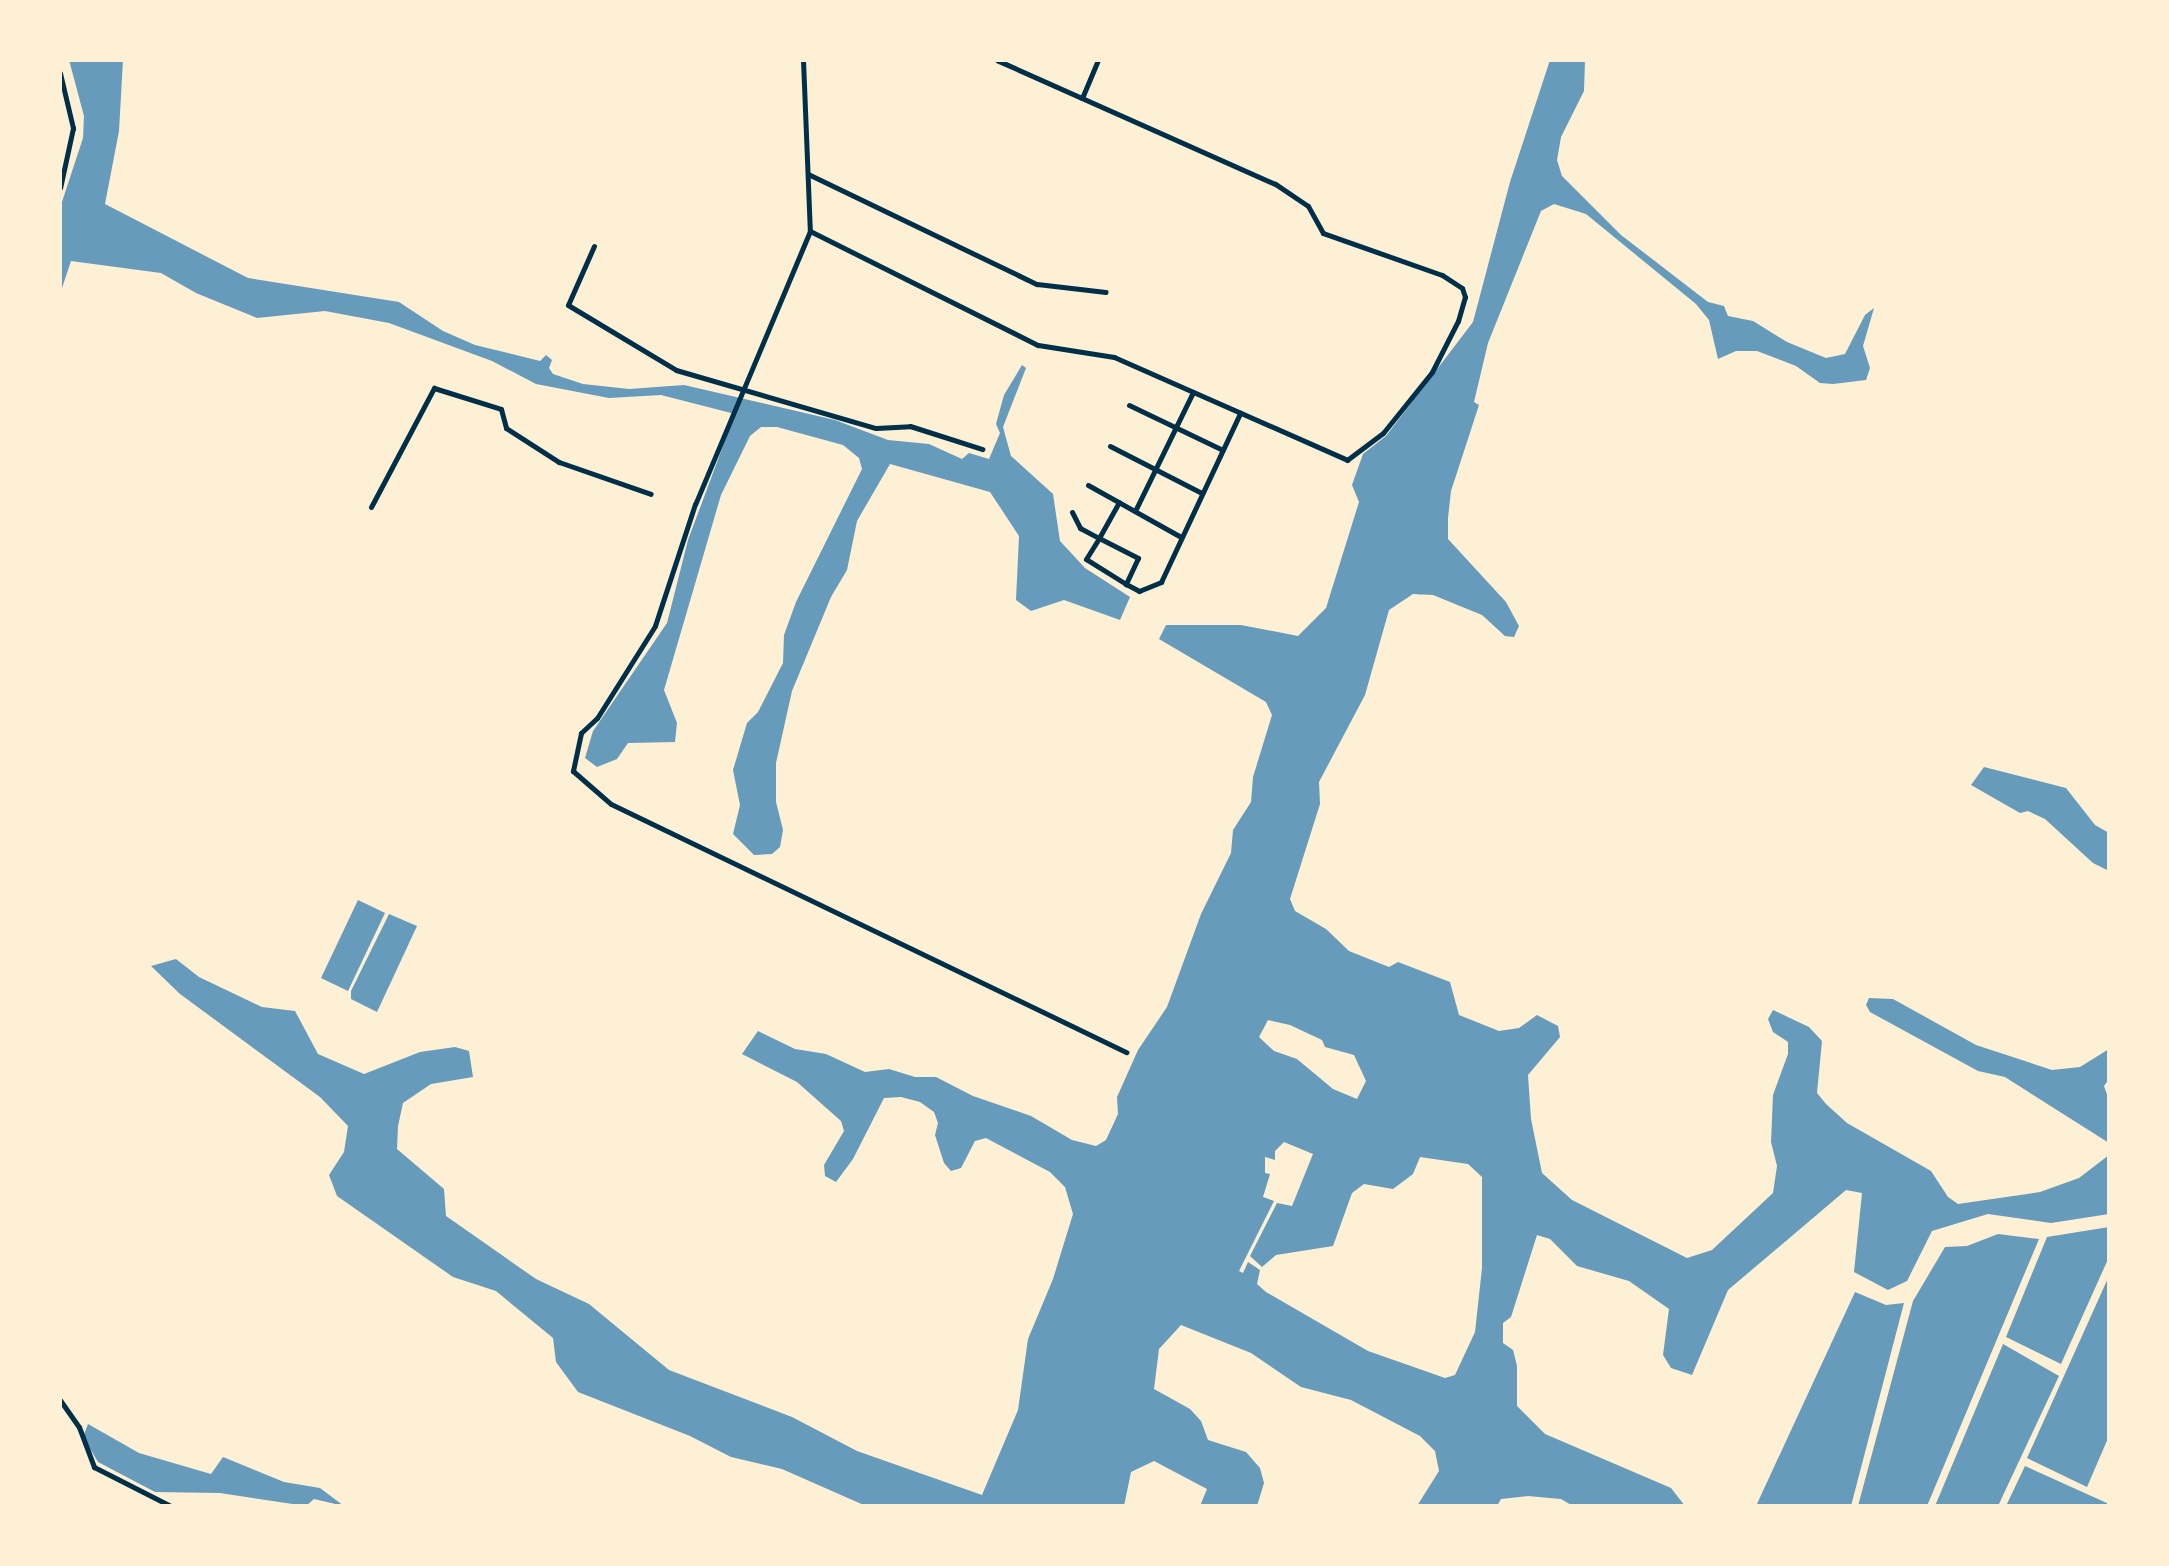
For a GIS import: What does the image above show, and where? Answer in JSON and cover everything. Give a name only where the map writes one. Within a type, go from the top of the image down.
[{"type":"street","points":[[803,60],[810,231],[696,504],[655,626],[606,706],[581,733],[574,771],[611,804],[1126,1052]]},
{"type":"street","points":[[810,231],[1038,345],[1114,358],[1347,460],[1383,433],[1432,372],[1458,321],[1464,292],[1442,275],[1323,233],[1308,206],[1276,184],[998,60]]},
{"type":"street","points":[[1082,98],[1098,60]]},
{"type":"street","points":[[60,73],[74,128],[60,188]]},
{"type":"street","points":[[808,174],[1037,284],[1106,292]]},
{"type":"street","points":[[594,246],[568,305],[676,370],[876,428],[910,426],[982,448]]},
{"type":"street","points":[[371,506],[434,388],[501,409],[506,428],[559,462],[651,494]]},
{"type":"street","points":[[1135,511],[1193,392]]},
{"type":"street","points":[[1129,404],[1223,450]]},
{"type":"street","points":[[1119,502],[1086,559],[1138,591],[1160,582],[1240,413]]},
{"type":"street","points":[[1110,446],[1202,493]]},
{"type":"street","points":[[1088,485],[1182,538]]},
{"type":"street","points":[[1072,512],[1080,528],[1138,558],[1126,584]]},
{"type":"street","points":[[60,1400],[79,1427],[94,1466],[171,1506]]},
{"type":"water","points":[[69,60],[123,60],[119,131],[105,204],[248,278],[399,302],[443,331],[475,345],[540,361],[546,355],[552,360],[549,368],[553,374],[583,384],[629,389],[684,385],[835,420],[888,440],[929,444],[962,459],[969,453],[989,459],[1000,433],[996,424],[1004,395],[1022,365],[1026,368],[1003,427],[1011,456],[1053,494],[1060,541],[1085,568],[1130,597],[1120,620],[1064,600],[1031,611],[1016,600],[1019,536],[990,492],[890,464],[857,521],[847,570],[831,597],[792,691],[776,763],[776,802],[783,830],[780,847],[772,854],[754,855],[733,834],[740,805],[733,770],[747,723],[758,712],[783,663],[784,635],[796,602],[862,469],[859,458],[843,445],[777,427],[761,427],[750,436],[721,495],[664,690],[677,723],[675,742],[628,743],[617,759],[597,767],[585,758],[593,731],[667,623],[688,540],[735,414],[661,395],[609,398],[536,384],[492,361],[389,323],[325,311],[257,318],[196,293],[161,273],[71,261],[60,294],[60,208],[83,138],[84,116]]},
{"type":"water","points":[[1550,60],[1585,60],[1584,91],[1561,137],[1557,160],[1562,176],[1621,235],[1708,302],[1724,306],[1728,316],[1753,321],[1787,342],[1826,358],[1845,354],[1865,315],[1874,308],[1863,346],[1870,368],[1866,380],[1833,384],[1820,383],[1796,366],[1757,351],[1736,351],[1718,359],[1709,320],[1696,304],[1586,214],[1554,204],[1541,211],[1488,343],[1474,402],[1479,405],[1451,491],[1448,518],[1448,539],[1506,602],[1519,626],[1514,637],[1505,636],[1482,615],[1433,595],[1413,594],[1389,610],[1365,695],[1319,782],[1320,804],[1290,899],[1295,911],[1326,929],[1349,951],[1389,967],[1398,962],[1450,982],[1459,1015],[1499,1031],[1519,1028],[1537,1015],[1558,1026],[1560,1037],[1528,1075],[1531,1119],[1542,1173],[1572,1200],[1687,1258],[1712,1250],[1773,1193],[1777,1166],[1771,1142],[1773,1095],[1788,1054],[1788,1042],[1773,1032],[1768,1019],[1773,1010],[1809,1027],[1822,1041],[1817,1093],[1826,1104],[1847,1123],[1931,1171],[1948,1197],[1958,1204],[2040,1192],[2079,1178],[2109,1155],[2109,1214],[2051,1223],[1988,1214],[1932,1231],[1907,1281],[1888,1290],[1854,1272],[1862,1193],[1846,1190],[1728,1290],[1692,1375],[1671,1368],[1663,1355],[1669,1309],[1629,1281],[1577,1266],[1550,1239],[1537,1235],[1511,1317],[1503,1323],[1503,1343],[1513,1350],[1517,1366],[1517,1406],[1545,1434],[1671,1488],[1685,1506],[1573,1506],[1561,1499],[1528,1496],[1501,1499],[1497,1506],[1417,1506],[1439,1471],[1435,1451],[1420,1436],[1351,1400],[1301,1387],[1251,1353],[1181,1325],[1159,1349],[1154,1389],[1190,1409],[1201,1421],[1208,1440],[1246,1452],[1260,1468],[1264,1483],[1257,1506],[1200,1506],[1207,1489],[1154,1461],[1131,1472],[1124,1506],[866,1506],[782,1469],[731,1457],[690,1436],[578,1392],[556,1362],[553,1338],[496,1291],[453,1277],[337,1196],[329,1175],[344,1152],[348,1126],[320,1097],[180,994],[151,966],[176,959],[199,977],[262,1007],[295,1011],[318,1054],[364,1074],[420,1052],[455,1047],[469,1051],[473,1077],[431,1084],[403,1103],[398,1126],[397,1149],[444,1189],[446,1216],[536,1279],[589,1304],[669,1370],[792,1417],[857,1451],[982,1495],[1018,1410],[1028,1339],[1053,1279],[1073,1214],[1065,1187],[1050,1172],[986,1138],[975,1141],[961,1168],[951,1171],[944,1163],[935,1135],[938,1123],[934,1112],[920,1102],[901,1097],[884,1098],[853,1159],[836,1182],[825,1176],[824,1165],[844,1131],[841,1121],[797,1082],[742,1054],[758,1031],[795,1049],[826,1054],[865,1072],[889,1069],[915,1077],[936,1077],[973,1096],[1031,1116],[1072,1140],[1096,1146],[1106,1140],[1118,1114],[1117,1097],[1138,1050],[1167,1007],[1201,914],[1231,853],[1233,830],[1251,802],[1253,777],[1272,715],[1266,702],[1159,639],[1166,625],[1241,625],[1298,636],[1326,608],[1359,502],[1352,485],[1363,454],[1386,436],[1473,322],[1510,182]],"holes":[[[1268,1020],[1290,1025],[1322,1040],[1325,1047],[1354,1055],[1366,1081],[1357,1099],[1333,1089],[1297,1059],[1274,1051],[1259,1037]],[[1284,1142],[1313,1154],[1292,1206],[1277,1203],[1250,1256],[1262,1267],[1276,1255],[1333,1246],[1352,1193],[1364,1184],[1393,1189],[1413,1174],[1420,1157],[1468,1164],[1482,1177],[1482,1268],[1475,1332],[1455,1375],[1445,1378],[1368,1351],[1266,1292],[1257,1284],[1260,1270],[1248,1262],[1243,1273],[1239,1271],[1274,1201],[1263,1197],[1270,1174],[1265,1173],[1265,1157],[1275,1160],[1275,1151]]]},
{"type":"water","points":[[1984,767],[2066,788],[2095,825],[2109,833],[2109,871],[2093,863],[2045,819],[2028,811],[2020,813],[1971,785]]},
{"type":"water","points":[[358,900],[385,913],[348,991],[321,978]]},
{"type":"water","points":[[389,914],[417,926],[377,1012],[351,999],[351,991]]},
{"type":"water","points":[[1869,998],[1893,999],[1976,1045],[2052,1070],[2080,1067],[2109,1049],[2109,1079],[2104,1086],[2109,1100],[2109,1143],[2005,1077],[1978,1071],[1870,1012],[1866,1005]]},
{"type":"water","points":[[2109,1227],[2109,1257],[2061,1364],[2006,1337],[2047,1237]]},
{"type":"water","points":[[1998,1234],[2039,1239],[1927,1506],[1858,1506],[1913,1301],[1945,1247],[1967,1246]]},
{"type":"water","points":[[2109,1276],[2109,1436],[2087,1487],[2027,1458]]},
{"type":"water","points":[[1855,1292],[1886,1305],[1904,1303],[1851,1506],[1756,1506]]},
{"type":"water","points":[[2003,1344],[2059,1376],[1998,1506],[1935,1506]]},
{"type":"water","points":[[88,1424],[139,1453],[211,1474],[223,1457],[284,1482],[320,1488],[344,1506],[314,1499],[306,1506],[220,1493],[155,1492],[98,1462],[83,1437]]},
{"type":"water","points":[[2025,1466],[2109,1504],[2109,1506],[2006,1506]]}]
